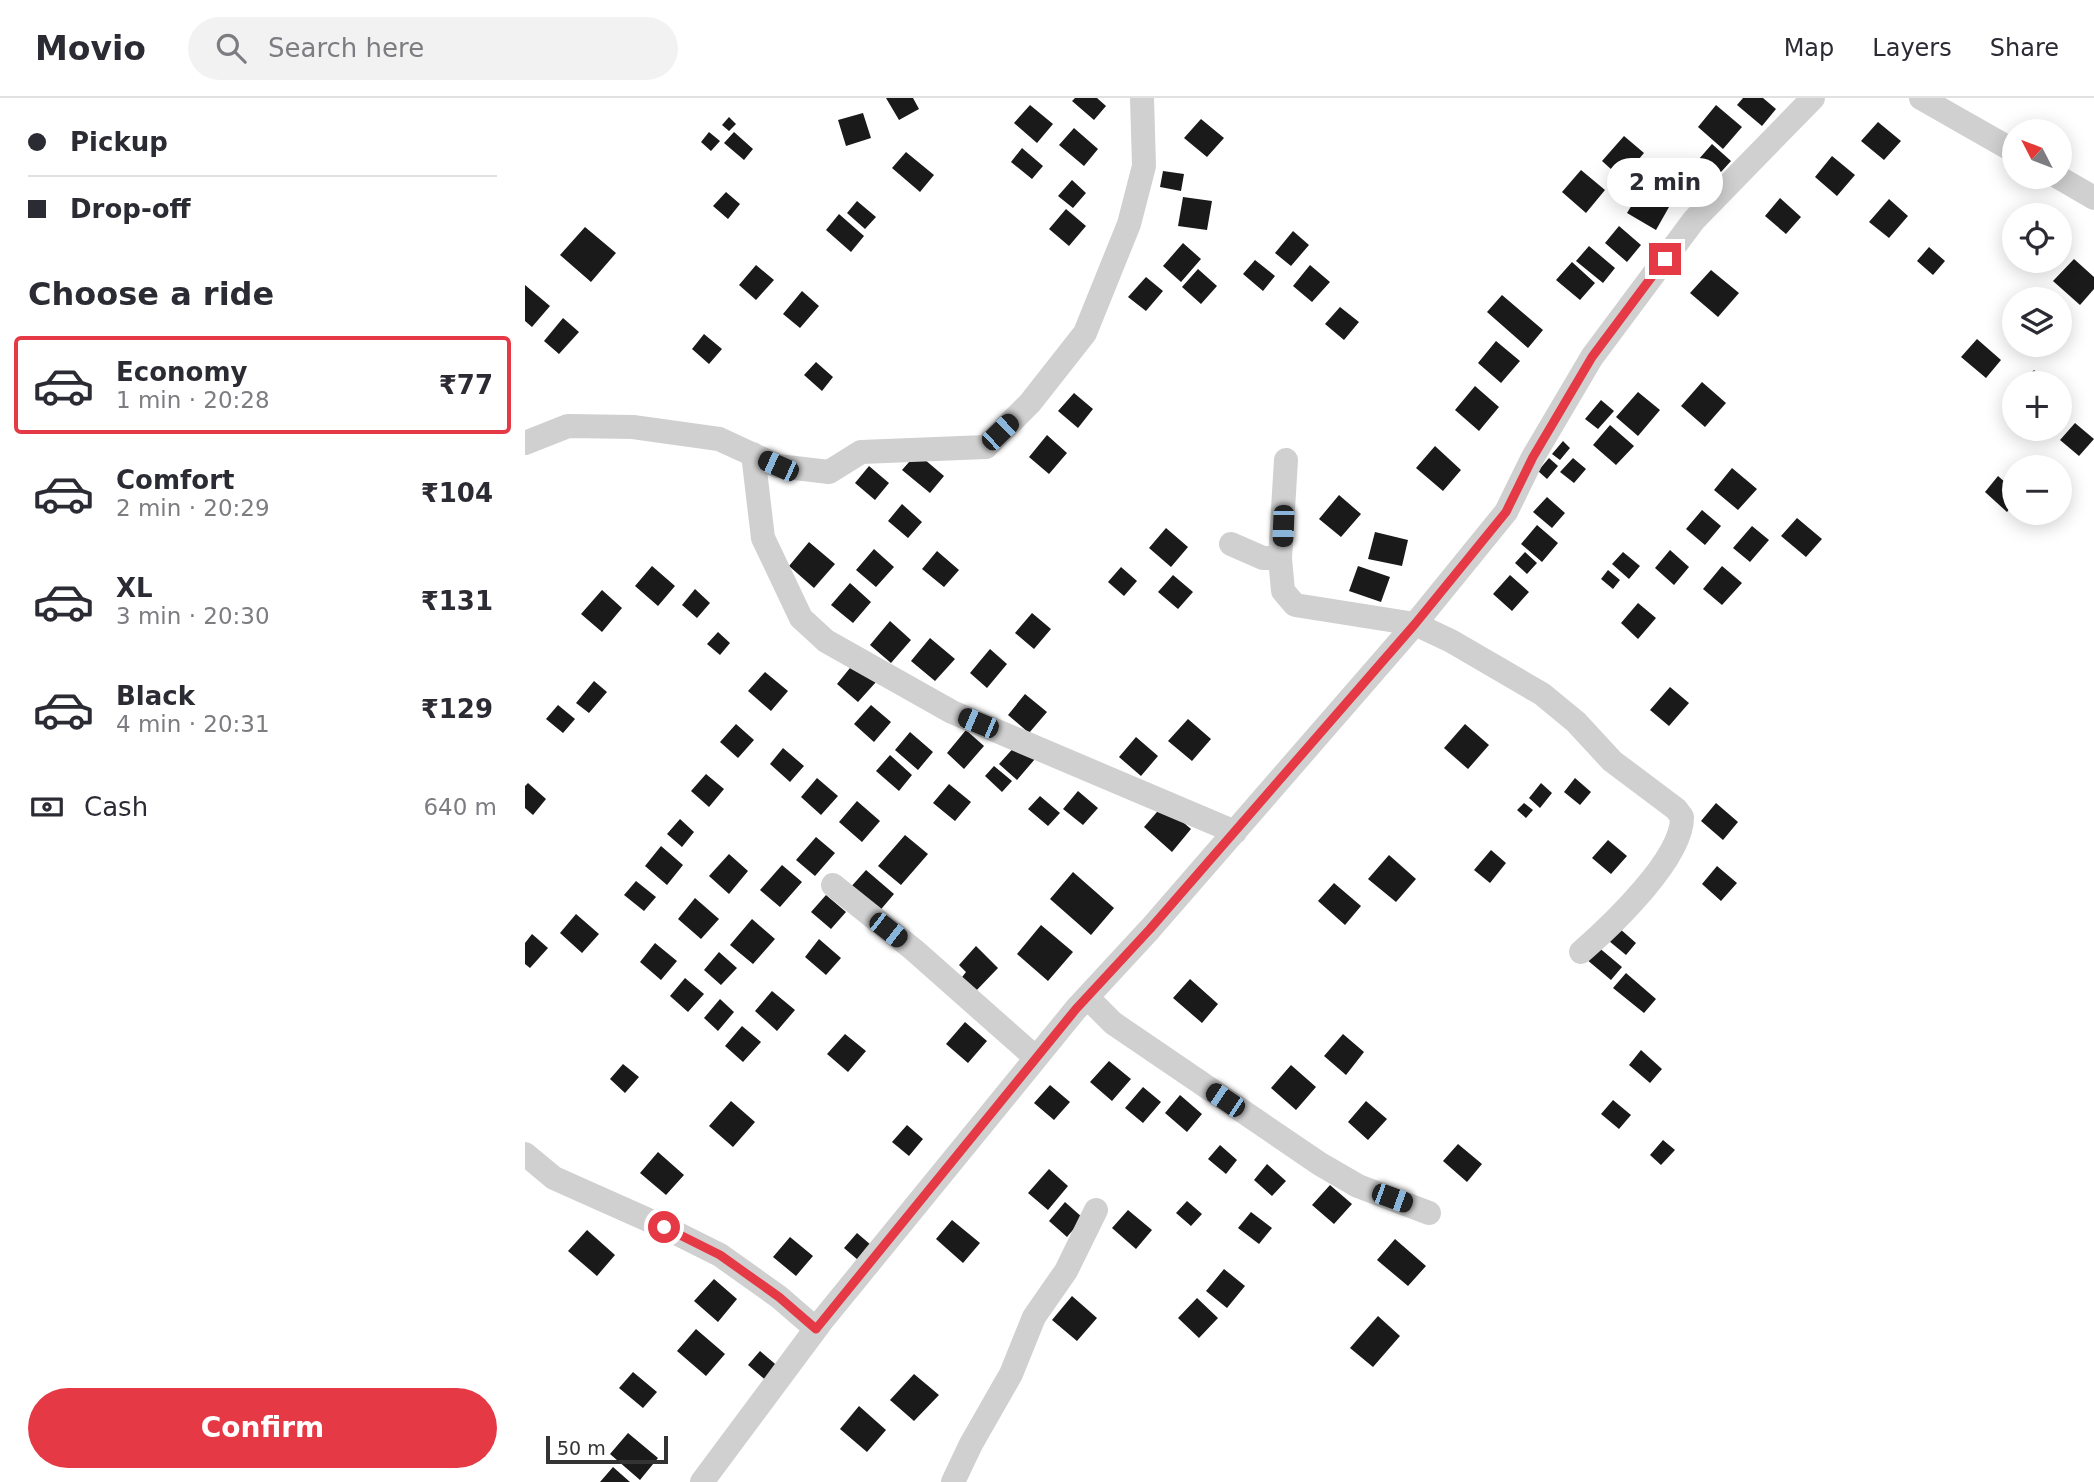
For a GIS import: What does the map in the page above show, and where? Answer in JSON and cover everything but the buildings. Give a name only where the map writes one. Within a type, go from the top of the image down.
[{"type":"street","points":[[525,443],[568,426],[633,427],[719,439],[778,466],[829,472],[861,452],[986,447],[1030,404],[1085,333],[1129,224],[1144,166],[1142,98]]},
{"type":"street","points":[[702,1482],[816,1329],[898,1225],[1087,996],[1235,832],[1415,624],[1506,512],[1533,457],[1592,357],[1695,220],[1813,98]]},
{"type":"street","points":[[1921,98],[2002,144]]},
{"type":"street","points":[[2072,185],[2094,198]]},
{"type":"street","points":[[753,454],[763,538],[801,618],[826,641],[952,712],[1235,832]]},
{"type":"street","points":[[1286,460],[1280,558],[1283,591],[1295,605],[1415,624],[1462,647],[1542,694],[1576,722],[1612,761],[1676,809],[1682,817],[1677,837],[1650,884],[1581,952]]},
{"type":"street","points":[[1231,544],[1263,558],[1280,558]]},
{"type":"street","points":[[833,886],[913,950],[1036,1058]]},
{"type":"street","points":[[1087,996],[1113,1023],[1320,1164],[1359,1186],[1429,1213]]},
{"type":"street","points":[[525,1154],[554,1178],[720,1255],[779,1297],[816,1329]]},
{"type":"street","points":[[953,1482],[971,1444],[1011,1374],[1034,1317],[1066,1271],[1096,1210]]},
{"type":"route","points":[[664,1227],[720,1255],[779,1297],[816,1329],[1076,1009],[1150,929],[1415,624],[1506,512],[1533,457],[1592,357],[1665,259]]}]
